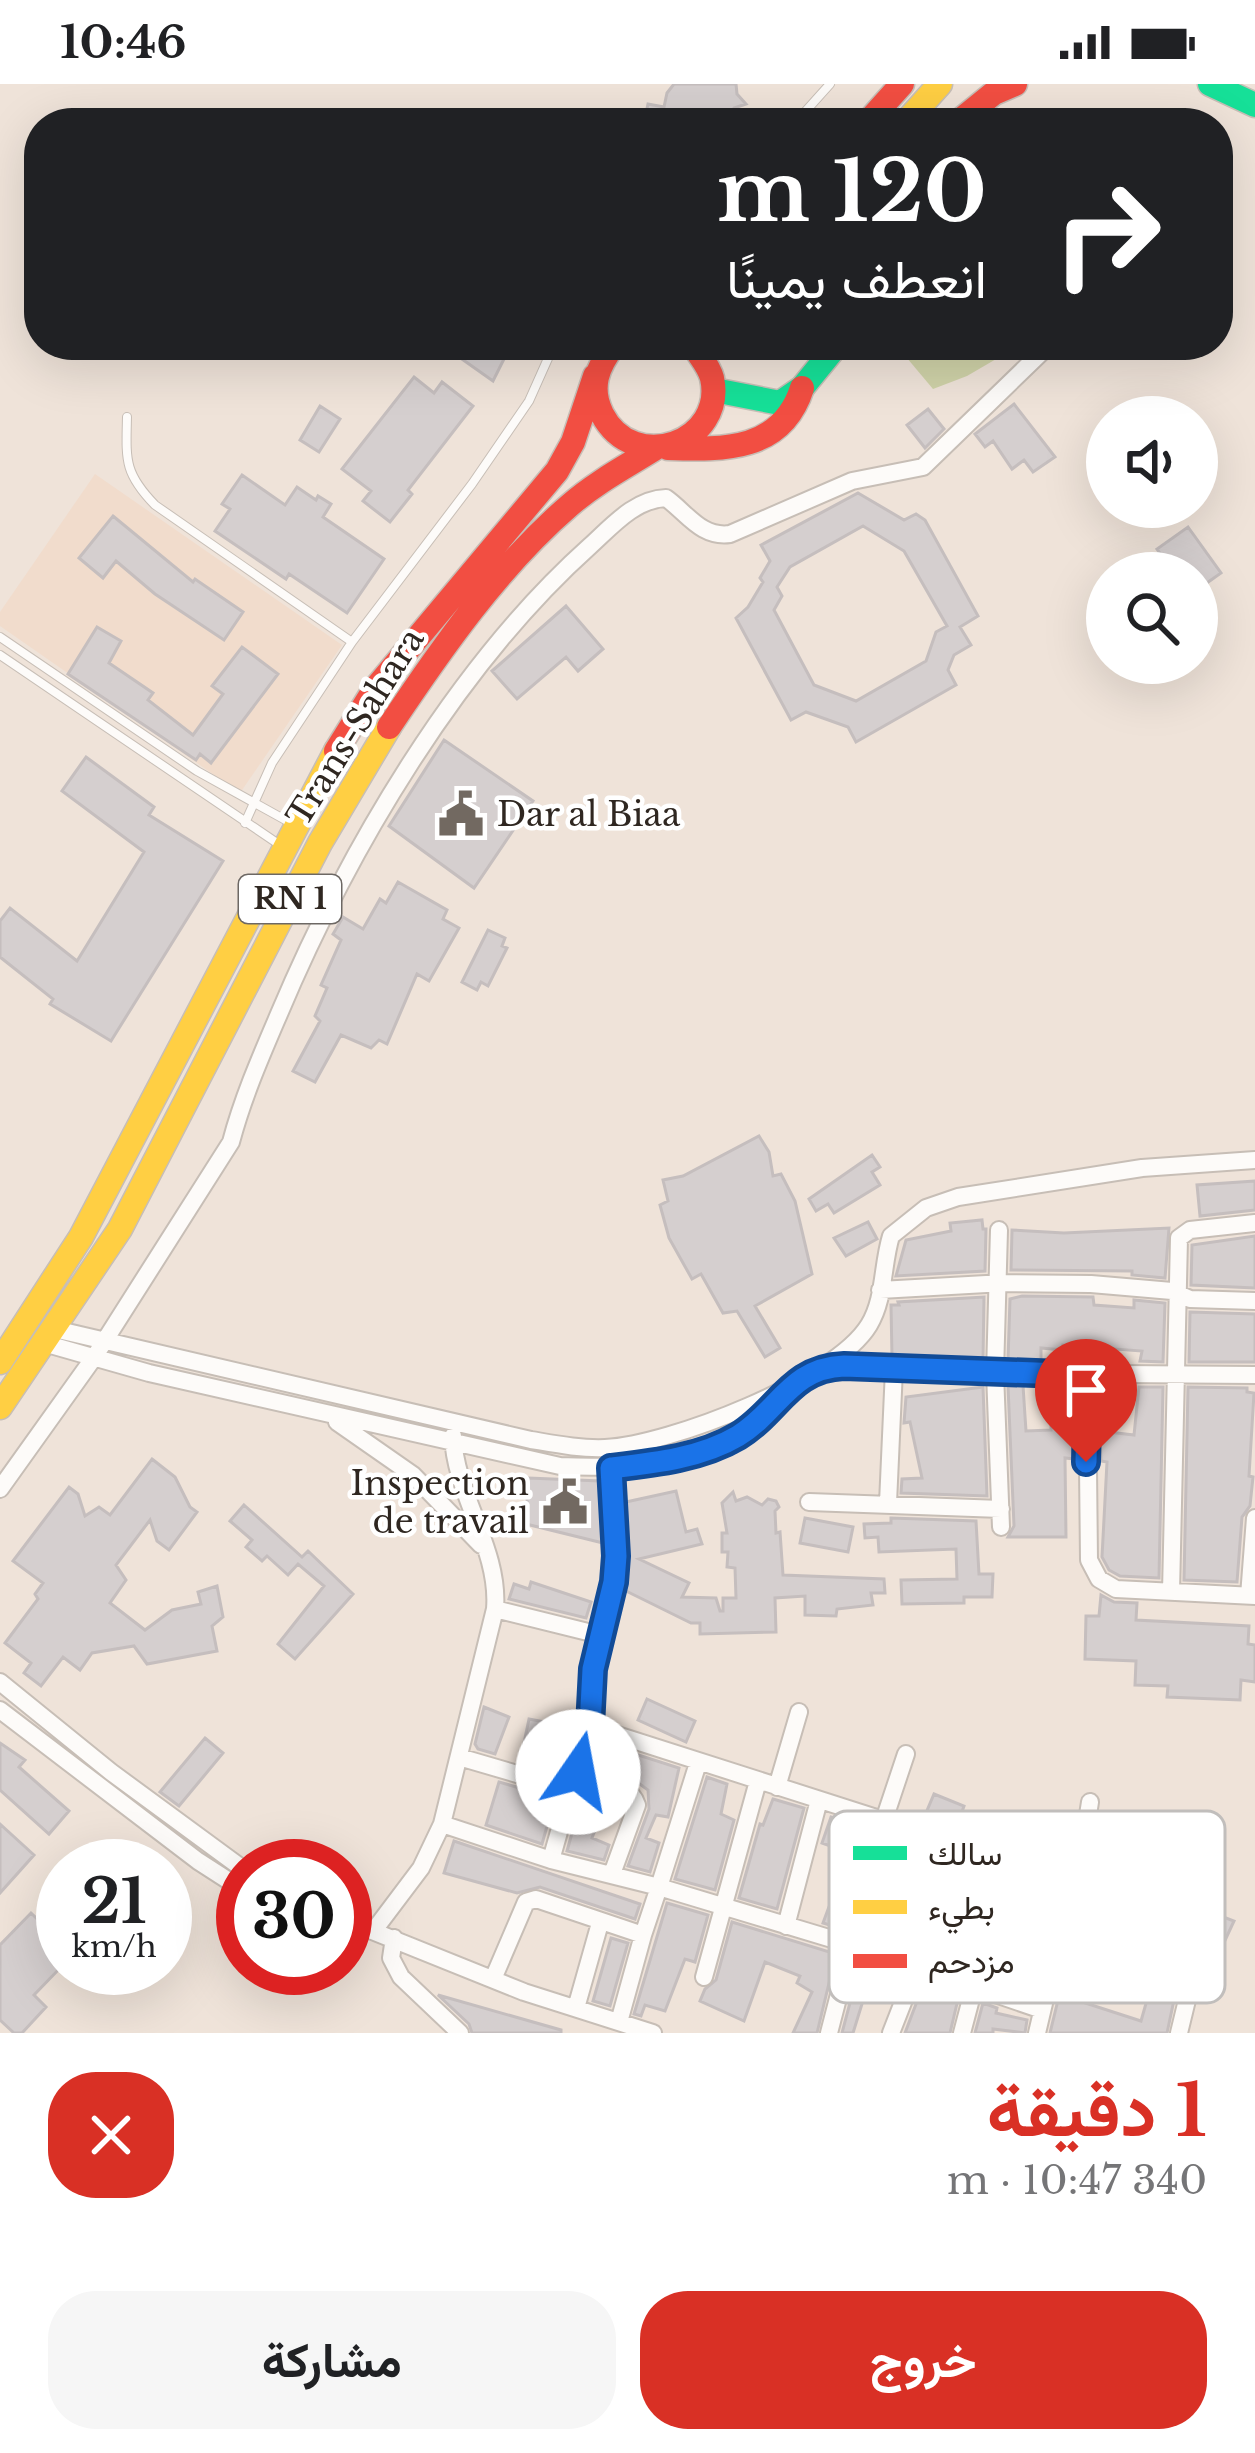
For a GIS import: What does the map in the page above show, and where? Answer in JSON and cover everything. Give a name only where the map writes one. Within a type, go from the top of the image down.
[{"type":"main road","points":[[880,108],[902,84]]},
{"type":"main road","points":[[918,108],[940,84]]},
{"type":"main road","points":[[976,108],[1015,84]]},
{"type":"main road","points":[[1210,84],[1255,105]]},
{"type":"main road","name":"Trans-Sahara","points":[[0,1361],[140,1128],[332,757],[374,690],[557,471],[573,442],[602,360]]},
{"type":"main road","points":[[701,360],[712,381],[780,403],[802,388],[825,360]]},
{"type":"main road","points":[[712,381],[716,360]]},
{"type":"main road","points":[[595,376],[598,412],[607,427],[636,447],[718,450],[766,434],[791,418],[802,388]]},
{"type":"main road","name":"Trans-Sahara","points":[[0,1407],[51,1337],[136,1202],[315,852],[386,730],[447,642],[558,515],[661,448],[694,434],[705,421],[712,381]]},
{"type":"street","points":[[0,1489],[94,1356],[231,1142],[240,1107],[303,957],[352,863],[454,702],[528,608],[624,516],[656,498],[665,498],[716,536],[852,481],[923,467],[1034,360]]},
{"type":"street","points":[[51,1337],[104,1340],[531,1440],[604,1448],[685,1433],[786,1390],[819,1367],[866,1330],[891,1236],[926,1208],[958,1197],[1142,1168],[1255,1160]]},
{"type":"street","points":[[1171,1592],[1181,1232],[1255,1223]]},
{"type":"street","points":[[809,1502],[888,1503],[1001,1518],[995,1373],[999,1230]]},
{"type":"street","points":[[880,1290],[996,1283],[1090,1284],[1172,1291],[1190,1299],[1255,1301]]},
{"type":"street","points":[[24,1328],[149,1373],[560,1466],[611,1468],[700,1453],[758,1422],[786,1390]]},
{"type":"street","points":[[819,1367],[1255,1375]]},
{"type":"street","points":[[888,1503],[893,1370]]},
{"type":"street","points":[[1088,1375],[1089,1560],[1106,1586],[1252,1596],[1255,1518]]},
{"type":"street","points":[[310,1407],[352,1430],[413,1475],[484,1548]]},
{"type":"street","points":[[375,1929],[421,1868],[442,1824],[495,1609],[495,1577],[452,1443],[453,1420]]},
{"type":"street","points":[[551,1860],[590,1726],[593,1669],[616,1556],[611,1468]]},
{"type":"street","points":[[495,1609],[600,1635]]},
{"type":"street","points":[[0,1682],[107,1781]]},
{"type":"street","points":[[0,1710],[107,1781],[216,1873]]},
{"type":"street","points":[[777,1787],[799,1712]]},
{"type":"street","points":[[590,1726],[855,1811]]},
{"type":"street","points":[[887,1811],[906,1754]]},
{"type":"street","points":[[459,1757],[626,1787],[637,1805],[612,1874]]},
{"type":"street","points":[[609,2024],[698,1763]]},
{"type":"street","points":[[704,1977],[758,1781]]},
{"type":"street","points":[[786,1926],[819,1800]]},
{"type":"street","points":[[1088,1811],[1090,1802]]},
{"type":"street","points":[[157,1819],[216,1849]]},
{"type":"street","points":[[442,1824],[829,1939]]},
{"type":"street","points":[[198,1861],[210,1845]]},
{"type":"street","points":[[493,1979],[526,1902],[536,1899],[643,1935]]},
{"type":"street","points":[[576,2008],[600,1923]]},
{"type":"street","points":[[372,1928],[609,2024],[653,2033]]},
{"type":"street","points":[[394,1938],[392,1958],[401,1977],[460,2033]]},
{"type":"street","points":[[829,2033],[837,2003]]},
{"type":"street","points":[[891,2033],[903,2003]]},
{"type":"street","points":[[962,2033],[970,2003]]},
{"type":"street","points":[[1020,2003],[1042,2010]]},
{"type":"street","points":[[1037,2033],[1044,2003]]},
{"type":"street","points":[[1179,2033],[1186,2003]]},
{"type":"lane","points":[[808,108],[830,84]]},
{"type":"lane","points":[[245,823],[272,763],[352,642],[484,467],[529,400],[547,360]]},
{"type":"lane","points":[[127,418],[126,463],[134,483],[154,505],[352,642]]},
{"type":"lane","points":[[0,637],[254,805],[315,852]]},
{"type":"lane","points":[[0,656],[245,823],[291,837],[315,852]]},
{"type":"lane","points":[[43,685],[49,673]]},
{"type":"lane","points":[[188,785],[197,771]]},
{"type":"shaded area","points":[[95,474],[342,645],[240,793],[0,626],[0,612]]},
{"type":"green space","points":[[909,360],[994,360],[967,376],[933,389]]},
{"type":"building","points":[[674,84],[736,84],[746,104],[647,108],[648,104],[664,107]]},
{"type":"building","points":[[463,360],[504,360],[493,381]]},
{"type":"building","points":[[414,377],[434,393],[442,382],[473,406],[408,490],[412,494],[390,522],[363,501],[371,491],[342,469]]},
{"type":"building","points":[[1014,404],[1055,457],[1033,472],[1024,460],[1012,469],[993,441],[985,447],[975,434]]},
{"type":"building","points":[[320,406],[340,419],[319,452],[300,440]]},
{"type":"building","points":[[928,409],[944,429],[925,448],[907,425]]},
{"type":"building","points":[[242,475],[285,505],[297,487],[316,500],[318,496],[331,504],[323,517],[384,559],[347,613],[215,531],[230,509],[222,504]]},
{"type":"building","points":[[858,493],[904,520],[916,514],[925,520],[978,616],[960,627],[971,645],[954,655],[948,670],[956,685],[856,742],[848,727],[806,712],[791,720],[736,618],[763,582],[760,578],[770,561],[761,545]],"holes":[[[863,526],[904,551],[947,626],[936,632],[926,661],[856,701],[814,685],[774,610],[782,596],[777,587],[790,567]]]},
{"type":"building","points":[[113,516],[193,582],[195,579],[243,612],[224,640],[155,594],[116,561],[103,578],[79,558]]},
{"type":"building","points":[[1189,528],[1206,552],[1159,552],[1157,549]]},
{"type":"building","points":[[566,606],[603,649],[578,671],[566,657],[517,699],[492,671]]},
{"type":"building","points":[[97,627],[121,641],[109,663],[153,693],[148,700],[193,735],[223,694],[212,686],[242,647],[278,674],[211,763],[200,754],[196,760],[68,674]]},
{"type":"building","name":"Dar al Biaa","points":[[444,740],[533,801],[474,888],[389,826]]},
{"type":"building","points":[[86,757],[154,807],[149,815],[223,861],[111,1041],[50,1004],[53,999],[0,957],[0,921],[10,908],[77,961],[144,852],[62,791]]},
{"type":"building","points":[[398,882],[447,910],[443,919],[459,928],[429,981],[417,974],[387,1044],[379,1040],[371,1048],[341,1035],[315,1082],[293,1071],[320,1021],[315,1016],[327,988],[321,985],[341,940],[333,934],[343,917],[363,929],[380,899],[386,903]]},
{"type":"building","points":[[488,930],[505,938],[502,946],[507,948],[488,986],[481,982],[477,990],[462,982]]},
{"type":"building","points":[[759,1136],[769,1152],[773,1176],[781,1174],[795,1201],[812,1274],[755,1306],[780,1348],[765,1357],[737,1311],[723,1313],[701,1274],[692,1279],[669,1238],[660,1205],[668,1201],[663,1180],[683,1176]]},
{"type":"building","points":[[872,1155],[880,1167],[872,1172],[880,1185],[834,1213],[828,1204],[816,1211],[809,1199]]},
{"type":"building","points":[[1255,1181],[1255,1210],[1200,1216],[1197,1185]]},
{"type":"building","points":[[982,1220],[985,1271],[896,1276],[906,1240],[951,1231],[950,1223]]},
{"type":"building","points":[[868,1222],[877,1239],[846,1256],[834,1238]]},
{"type":"building","points":[[1169,1228],[1165,1278],[1132,1275],[1132,1271],[1011,1270],[1012,1230],[1064,1233]]},
{"type":"building","points":[[1255,1236],[1255,1288],[1191,1285],[1192,1245]]},
{"type":"building","points":[[984,1297],[983,1360],[892,1357],[891,1305]]},
{"type":"building","points":[[1093,1297],[1094,1305],[1134,1308],[1134,1300],[1165,1303],[1163,1362],[1140,1361],[1142,1351],[1063,1345],[1063,1350],[1041,1348],[1041,1361],[1008,1360],[1010,1299]]},
{"type":"building","points":[[1190,1312],[1255,1314],[1255,1362],[1189,1362]]},
{"type":"building","points":[[1008,1386],[1023,1386],[1026,1431],[1075,1429],[1075,1459],[1065,1458],[1066,1537],[1008,1537],[1014,1526]]},
{"type":"building","points":[[983,1387],[987,1496],[901,1493],[902,1479],[922,1478],[910,1422],[904,1423],[906,1397]]},
{"type":"building","points":[[1139,1387],[1163,1387],[1159,1578],[1120,1576],[1109,1570],[1102,1557],[1107,1462],[1101,1461],[1100,1431],[1134,1435]]},
{"type":"building","points":[[1188,1387],[1247,1388],[1254,1393],[1249,1476],[1253,1477],[1250,1506],[1242,1517],[1237,1582],[1184,1580]]},
{"type":"building","points":[[152,1459],[175,1477],[197,1512],[169,1550],[157,1541],[150,1520],[116,1565],[126,1580],[110,1603],[145,1630],[172,1610],[201,1604],[198,1592],[217,1586],[223,1617],[212,1626],[217,1651],[147,1664],[134,1646],[92,1653],[80,1670],[63,1657],[41,1686],[24,1673],[31,1663],[5,1643],[38,1599],[35,1594],[43,1583],[13,1561],[69,1487],[78,1494],[85,1516],[99,1507],[110,1515]]},
{"type":"building","name":"Inspection de travail","points":[[528,1478],[600,1481],[603,1543],[526,1524]]},
{"type":"building","points":[[676,1491],[686,1532],[697,1529],[702,1544],[639,1559],[689,1583],[682,1597],[716,1598],[720,1611],[723,1598],[736,1598],[735,1568],[727,1567],[728,1552],[722,1552],[722,1533],[727,1533],[722,1503],[733,1492],[736,1501],[747,1497],[762,1505],[768,1499],[776,1501],[783,1575],[884,1579],[885,1593],[871,1593],[873,1605],[837,1609],[836,1616],[805,1615],[805,1596],[775,1598],[776,1632],[700,1634],[700,1623],[622,1589],[629,1556],[626,1502]]},
{"type":"building","points":[[244,1505],[302,1557],[308,1551],[353,1594],[295,1659],[278,1644],[324,1586],[298,1564],[288,1575],[267,1556],[262,1561],[246,1547],[252,1540],[230,1521]]},
{"type":"building","points":[[805,1518],[853,1527],[848,1552],[800,1543]]},
{"type":"building","points":[[891,1518],[976,1521],[979,1574],[993,1574],[992,1597],[964,1597],[964,1603],[902,1604],[901,1580],[957,1579],[956,1549],[879,1552],[878,1537],[865,1538],[864,1524],[891,1523]]},
{"type":"building","points":[[531,1582],[591,1602],[586,1618],[509,1599],[514,1584],[529,1589]]},
{"type":"building","points":[[1101,1595],[1114,1602],[1137,1603],[1136,1620],[1249,1626],[1248,1644],[1255,1645],[1255,1682],[1241,1680],[1240,1700],[1167,1697],[1168,1686],[1135,1685],[1136,1661],[1085,1659],[1086,1616],[1099,1616]]},
{"type":"building","points":[[647,1699],[695,1721],[686,1742],[638,1720]]},
{"type":"building","points":[[484,1707],[509,1717],[495,1754],[475,1744]]},
{"type":"building","points":[[529,1719],[575,1728],[562,1774],[520,1762]]},
{"type":"building","points":[[205,1738],[223,1753],[179,1806],[160,1792]]},
{"type":"building","points":[[598,1742],[679,1768],[668,1817],[656,1815],[646,1838],[659,1843],[650,1872],[628,1866],[649,1809],[648,1790],[626,1774],[592,1763]]},
{"type":"building","points":[[0,1743],[25,1760],[19,1767],[69,1811],[49,1834],[0,1790]]},
{"type":"building","points":[[707,1777],[727,1784],[721,1814],[734,1820],[715,1890],[675,1879]]},
{"type":"building","points":[[499,1782],[555,1798],[542,1844],[486,1825]]},
{"type":"building","points":[[585,1787],[615,1798],[612,1806],[599,1800],[587,1827],[595,1830],[592,1838],[609,1845],[604,1860],[567,1851]]},
{"type":"building","points":[[934,1794],[964,1806],[962,1811],[927,1811]]},
{"type":"building","points":[[773,1799],[804,1808],[777,1909],[739,1898],[760,1824]]},
{"type":"building","points":[[0,1824],[34,1855],[0,1893]]},
{"type":"building","points":[[454,1841],[640,1904],[635,1919],[540,1887],[517,1893],[444,1873]]},
{"type":"building","points":[[667,1903],[708,1915],[695,1962],[685,1959],[665,2011],[645,2005],[641,2016],[634,2014]]},
{"type":"building","points":[[31,1913],[36,1918],[34,1995],[46,2007],[22,2033],[14,2033],[0,2020],[0,1945]]},
{"type":"building","points":[[1225,1918],[1234,1921],[1225,1940]]},
{"type":"building","points":[[732,1922],[829,1952],[829,1983],[817,2033],[793,2033],[812,1992],[797,1983],[800,1976],[765,1962],[744,2021],[700,2001],[716,1980]]},
{"type":"building","points":[[611,1938],[628,1943],[610,2006],[593,2001]]},
{"type":"building","points":[[438,1995],[561,2033],[472,2033],[469,2024]]},
{"type":"building","points":[[850,2003],[862,2003],[853,2033],[842,2033]]},
{"type":"building","points":[[916,2003],[957,2003],[950,2033],[905,2033]]},
{"type":"building","points":[[983,2003],[997,2008],[996,2013],[1027,2020],[1025,2033],[993,2029],[993,2033],[975,2033]]},
{"type":"building","points":[[1057,2003],[1085,2003],[1141,2021],[1146,2003],[1173,2003],[1167,2033],[1050,2033]]},
{"type":"traffic: fast","points":[[1210,84],[1255,105]]},
{"type":"traffic: fast","points":[[714,390],[780,403],[802,388],[825,360]]},
{"type":"traffic: slow","points":[[918,108],[940,84]]},
{"type":"traffic: slow","points":[[0,1407],[120,1229],[320,843],[389,727]]},
{"type":"traffic: slow","points":[[0,1362],[81,1237],[336,751]]},
{"type":"traffic: jam","points":[[880,108],[902,84]]},
{"type":"traffic: jam","points":[[976,108],[1015,84]]},
{"type":"traffic: jam","points":[[604,360],[596,395],[602,414],[616,433],[635,444],[655,447],[692,434],[705,419],[713,400],[712,378],[702,360]]},
{"type":"traffic: jam","points":[[336,751],[374,690],[557,471],[573,442],[595,376]]},
{"type":"traffic: jam","points":[[668,448],[730,447],[766,435],[793,409],[802,388]]},
{"type":"traffic: jam","points":[[389,727],[450,639],[519,555],[580,497],[654,449]]},
{"type":"place","name":"Dar al Biaa","points":[[461,814]]},
{"type":"place","name":"Inspection de travail","points":[[565,1502]]},
{"type":"route","points":[[578,1772],[590,1726],[593,1669],[614,1582],[611,1468],[700,1453],[758,1422],[786,1390],[819,1367],[844,1366],[1088,1375],[1086,1462]]}]
